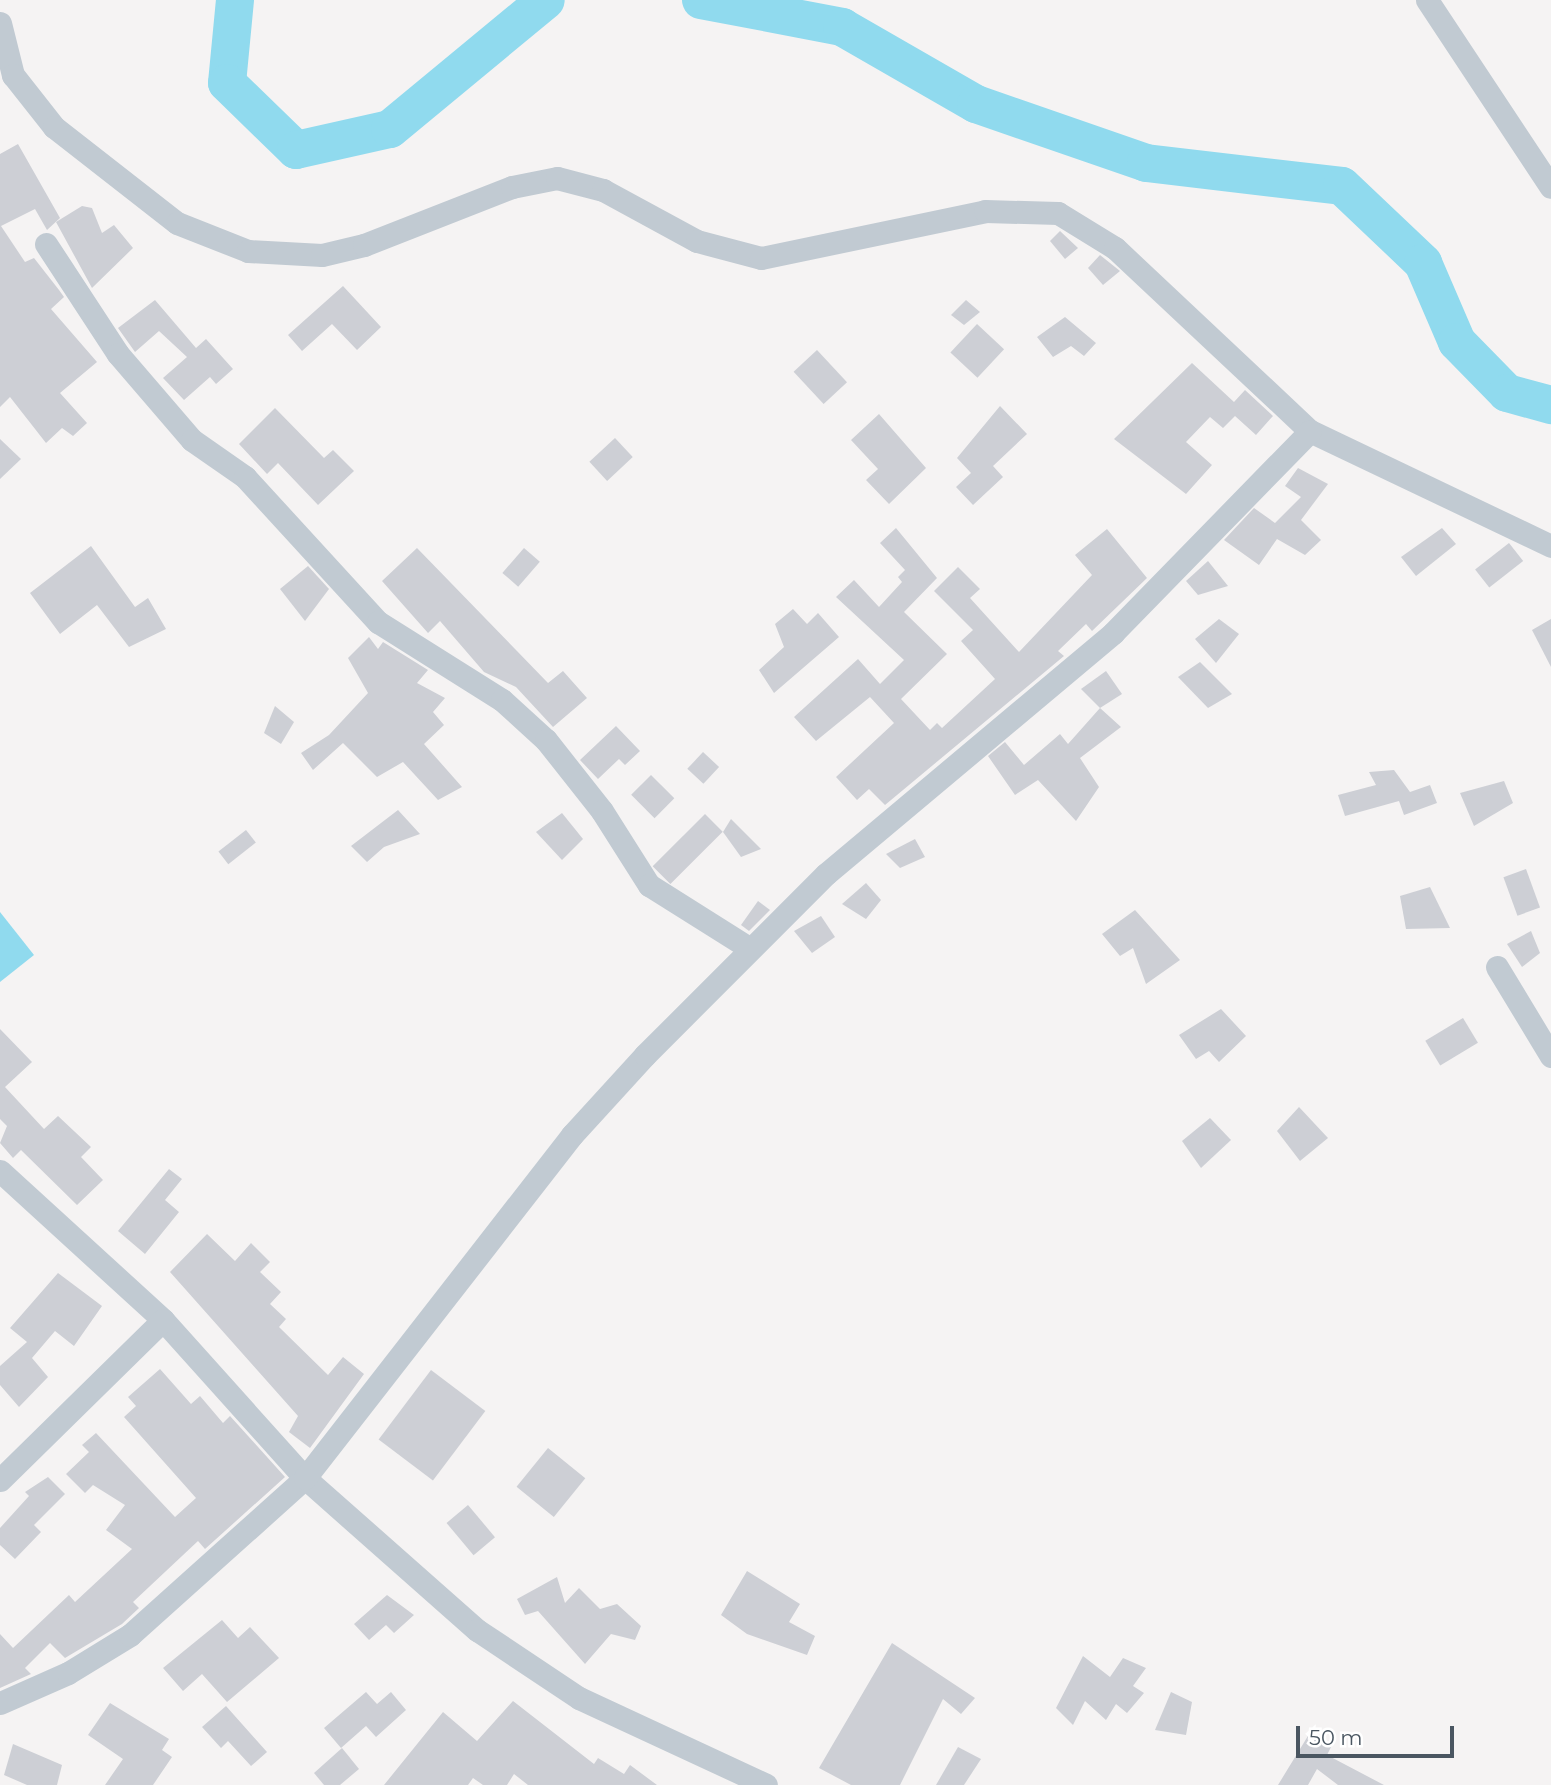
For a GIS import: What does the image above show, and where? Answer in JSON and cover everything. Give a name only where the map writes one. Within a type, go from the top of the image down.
[{"type":"street","points":[[1427,0],[1551,187]]},
{"type":"street","points":[[0,23],[13,75],[54,127],[177,223],[248,251],[321,255],[364,245],[512,187],[557,178],[603,190],[697,241],[761,258],[985,211],[1034,208],[1079,222],[1115,248],[1310,431],[1551,546]]},
{"type":"street","points":[[46,244],[118,354],[192,440],[254,486],[378,622],[502,701],[546,740],[603,811],[649,885],[749,948]]},
{"type":"street","points":[[0,1703],[68,1673],[130,1635],[305,1478],[572,1135],[749,948],[833,868],[1113,633],[1310,431]]},
{"type":"street","points":[[1497,967],[1551,1056]]},
{"type":"street","points":[[0,1171],[163,1320],[305,1478],[477,1630],[579,1698],[766,1785]]},
{"type":"street","points":[[0,1480],[163,1320]]},
{"type":"water","points":[[0,912],[34,955],[0,982]]},
{"type":"building","points":[[18,144],[60,218],[47,230],[35,209],[1,226],[25,262],[34,258],[64,297],[51,309],[97,362],[60,393],[87,423],[73,436],[62,428],[46,443],[10,397],[0,407],[0,154]]},
{"type":"building","points":[[82,206],[92,208],[102,233],[114,225],[133,248],[92,288],[56,222]]},
{"type":"building","points":[[1060,231],[1078,248],[1065,259],[1050,241]]},
{"type":"building","points":[[1100,255],[1120,271],[1103,285],[1088,268]]},
{"type":"building","points":[[343,286],[381,327],[357,350],[332,324],[302,351],[288,335]]},
{"type":"building","points":[[155,300],[196,348],[206,339],[233,369],[216,384],[210,377],[184,400],[163,378],[187,357],[159,331],[135,352],[118,328]]},
{"type":"building","points":[[966,300],[980,312],[964,325],[951,315]]},
{"type":"building","points":[[1065,317],[1096,343],[1084,356],[1071,346],[1053,357],[1037,337]]},
{"type":"building","points":[[977,324],[1004,349],[977,378],[950,353]]},
{"type":"building","points":[[817,350],[847,382],[824,404],[794,372]]},
{"type":"building","points":[[1192,363],[1234,402],[1245,390],[1273,416],[1256,435],[1235,416],[1223,428],[1210,417],[1186,442],[1212,465],[1186,494],[1114,439]]},
{"type":"building","points":[[1000,406],[1027,434],[993,466],[1003,477],[973,505],[956,487],[971,473],[957,458]]},
{"type":"building","points":[[275,408],[324,458],[333,450],[354,471],[318,505],[278,463],[267,474],[239,444]]},
{"type":"building","points":[[879,414],[926,468],[889,504],[866,480],[878,469],[851,440]]},
{"type":"building","points":[[615,438],[633,457],[607,481],[589,462]]},
{"type":"building","points":[[0,439],[21,459],[0,479]]},
{"type":"building","points":[[1298,468],[1328,484],[1301,520],[1321,540],[1305,555],[1277,539],[1259,565],[1224,540],[1254,508],[1275,523],[1301,497],[1285,486]]},
{"type":"building","points":[[896,528],[937,578],[904,612],[947,654],[901,699],[930,730],[937,723],[942,728],[995,679],[961,641],[973,630],[934,591],[958,567],[980,589],[970,598],[1019,652],[1092,575],[1075,555],[1107,529],[1147,578],[1092,631],[1086,624],[1058,651],[1064,656],[885,805],[869,789],[857,800],[836,777],[894,723],[870,697],[816,741],[794,717],[858,659],[880,684],[904,660],[836,597],[854,580],[879,607],[902,582],[898,577],[905,570],[880,543]]},
{"type":"building","points":[[1442,528],[1456,544],[1416,576],[1401,557]]},
{"type":"building","points":[[1509,543],[1523,561],[1489,588],[1475,569]]},
{"type":"building","points":[[91,546],[135,607],[148,598],[166,629],[129,647],[97,605],[60,634],[30,593]]},
{"type":"building","points":[[417,548],[548,683],[563,671],[587,698],[553,727],[516,687],[484,672],[440,621],[428,633],[382,581]]},
{"type":"building","points":[[524,548],[540,562],[518,587],[502,573]]},
{"type":"building","points":[[1208,561],[1228,586],[1198,595],[1186,581]]},
{"type":"building","points":[[308,566],[329,589],[305,621],[280,589]]},
{"type":"building","points":[[793,609],[807,624],[818,613],[839,637],[774,693],[759,670],[784,647],[775,624]]},
{"type":"building","points":[[1219,619],[1239,634],[1216,663],[1195,639]]},
{"type":"building","points":[[1551,619],[1551,667],[1532,630]]},
{"type":"building","points":[[369,637],[378,649],[383,642],[428,670],[417,683],[445,698],[433,712],[444,725],[424,744],[462,787],[438,800],[403,762],[377,777],[343,743],[313,770],[301,753],[329,735],[368,693],[348,658]]},
{"type":"building","points":[[1200,662],[1232,694],[1208,708],[1178,677]]},
{"type":"building","points":[[1106,671],[1122,694],[1100,708],[1081,689]]},
{"type":"building","points":[[275,706],[294,722],[281,744],[264,733]]},
{"type":"building","points":[[1100,708],[1121,727],[1080,758],[1099,787],[1076,821],[1038,780],[1015,795],[988,756],[1005,742],[1024,765],[1060,734],[1068,744]]},
{"type":"building","points":[[616,726],[640,751],[625,765],[619,759],[598,779],[580,760]]},
{"type":"building","points":[[703,752],[719,767],[703,784],[687,769]]},
{"type":"building","points":[[1394,770],[1410,792],[1430,785],[1437,803],[1404,815],[1399,801],[1345,816],[1338,795],[1376,785],[1369,772]]},
{"type":"building","points":[[651,775],[674,798],[655,818],[631,795]]},
{"type":"building","points":[[1504,781],[1513,803],[1474,826],[1460,793]]},
{"type":"building","points":[[398,810],[420,834],[384,847],[367,862],[351,846]]},
{"type":"building","points":[[562,813],[583,839],[562,860],[536,832]]},
{"type":"building","points":[[705,814],[723,832],[670,884],[653,866]]},
{"type":"building","points":[[731,819],[761,849],[741,857],[723,832]]},
{"type":"building","points":[[246,830],[256,843],[228,864],[218,852]]},
{"type":"building","points":[[915,839],[925,857],[900,868],[886,854]]},
{"type":"building","points":[[1526,869],[1540,908],[1517,916],[1503,877]]},
{"type":"building","points":[[866,883],[881,900],[866,919],[842,904]]},
{"type":"building","points":[[1430,887],[1450,928],[1406,929],[1400,896]]},
{"type":"building","points":[[758,901],[770,910],[749,931],[741,925]]},
{"type":"building","points":[[1135,910],[1180,960],[1146,984],[1133,948],[1120,956],[1102,934]]},
{"type":"building","points":[[821,916],[835,937],[812,953],[794,931]]},
{"type":"building","points":[[1531,931],[1540,953],[1522,967],[1507,944]]},
{"type":"building","points":[[1221,1009],[1246,1036],[1219,1062],[1209,1051],[1196,1059],[1179,1035]]},
{"type":"building","points":[[1463,1018],[1478,1043],[1440,1066],[1425,1041]]},
{"type":"building","points":[[0,1029],[32,1062],[5,1087],[44,1129],[58,1116],[91,1147],[81,1157],[103,1180],[77,1205],[21,1150],[13,1158],[0,1143],[7,1126],[0,1119]]},
{"type":"building","points":[[1299,1107],[1328,1138],[1300,1161],[1277,1131]]},
{"type":"building","points":[[1210,1118],[1231,1140],[1201,1168],[1182,1141]]},
{"type":"building","points":[[169,1169],[182,1179],[165,1200],[179,1212],[145,1254],[118,1231]]},
{"type":"building","points":[[207,1234],[235,1261],[251,1243],[270,1262],[260,1272],[281,1292],[270,1304],[286,1319],[279,1327],[328,1375],[343,1357],[364,1374],[310,1448],[289,1432],[298,1416],[170,1272]]},
{"type":"building","points":[[58,1273],[102,1306],[74,1346],[55,1331],[32,1358],[48,1377],[19,1407],[0,1385],[0,1366],[27,1342],[10,1328]]},
{"type":"building","points":[[160,1369],[191,1404],[200,1396],[223,1423],[230,1416],[285,1477],[205,1549],[198,1541],[133,1602],[139,1608],[122,1624],[65,1658],[50,1643],[25,1668],[31,1674],[0,1688],[0,1634],[13,1648],[69,1595],[75,1602],[132,1549],[106,1530],[125,1505],[93,1485],[85,1493],[66,1474],[89,1452],[82,1445],[96,1433],[175,1517],[196,1498],[124,1417],[136,1406],[128,1397]]},
{"type":"building","points":[[431,1370],[485,1411],[433,1480],[379,1439]]},
{"type":"building","points":[[548,1448],[585,1478],[554,1517],[517,1487]]},
{"type":"building","points":[[48,1477],[65,1494],[34,1525],[41,1532],[15,1559],[0,1545],[0,1528],[29,1496],[25,1492]]},
{"type":"building","points":[[468,1505],[495,1537],[474,1555],[447,1523]]},
{"type":"building","points":[[747,1571],[800,1604],[789,1622],[815,1636],[807,1655],[747,1634],[721,1615]]},
{"type":"building","points":[[557,1577],[565,1603],[579,1588],[600,1609],[617,1604],[641,1626],[635,1640],[611,1634],[585,1664],[538,1611],[525,1615],[517,1599]]},
{"type":"building","points":[[387,1595],[414,1615],[394,1633],[386,1625],[369,1640],[354,1624]]},
{"type":"building","points":[[222,1620],[238,1638],[250,1627],[279,1658],[227,1702],[202,1674],[183,1691],[163,1668]]},
{"type":"building","points":[[892,1643],[975,1698],[961,1714],[943,1699],[900,1785],[851,1785],[819,1768]]},
{"type":"building","points":[[1083,1656],[1110,1677],[1123,1658],[1146,1668],[1133,1686],[1144,1693],[1127,1713],[1116,1704],[1106,1720],[1085,1701],[1073,1725],[1056,1708]]},
{"type":"building","points":[[366,1692],[377,1704],[391,1692],[406,1710],[376,1737],[366,1726],[341,1748],[324,1728]]},
{"type":"building","points":[[1171,1692],[1192,1702],[1186,1735],[1155,1730]]},
{"type":"building","points":[[513,1701],[594,1764],[598,1758],[624,1774],[630,1765],[657,1785],[528,1785],[514,1774],[507,1785],[483,1785],[473,1778],[468,1785],[384,1785],[443,1712],[477,1741]]},
{"type":"building","points":[[110,1703],[169,1739],[162,1750],[172,1757],[153,1785],[105,1785],[123,1759],[88,1735]]},
{"type":"building","points":[[226,1706],[267,1752],[251,1766],[228,1741],[221,1748],[202,1727]]},
{"type":"building","points":[[1311,1731],[1332,1745],[1327,1755],[1384,1785],[1338,1785],[1317,1769],[1308,1785],[1278,1785]]},
{"type":"building","points":[[13,1744],[62,1765],[57,1785],[27,1785],[4,1775]]},
{"type":"building","points":[[958,1747],[981,1759],[964,1785],[936,1785]]},
{"type":"building","points":[[342,1748],[359,1769],[340,1785],[324,1785],[314,1773]]},
{"type":"waterway","points":[[235,0],[227,83],[296,150],[390,129],[546,0]]},
{"type":"waterway","points":[[701,0],[842,27],[976,104],[1146,163],[1342,186],[1423,263],[1457,342],[1507,393],[1551,405]]}]
